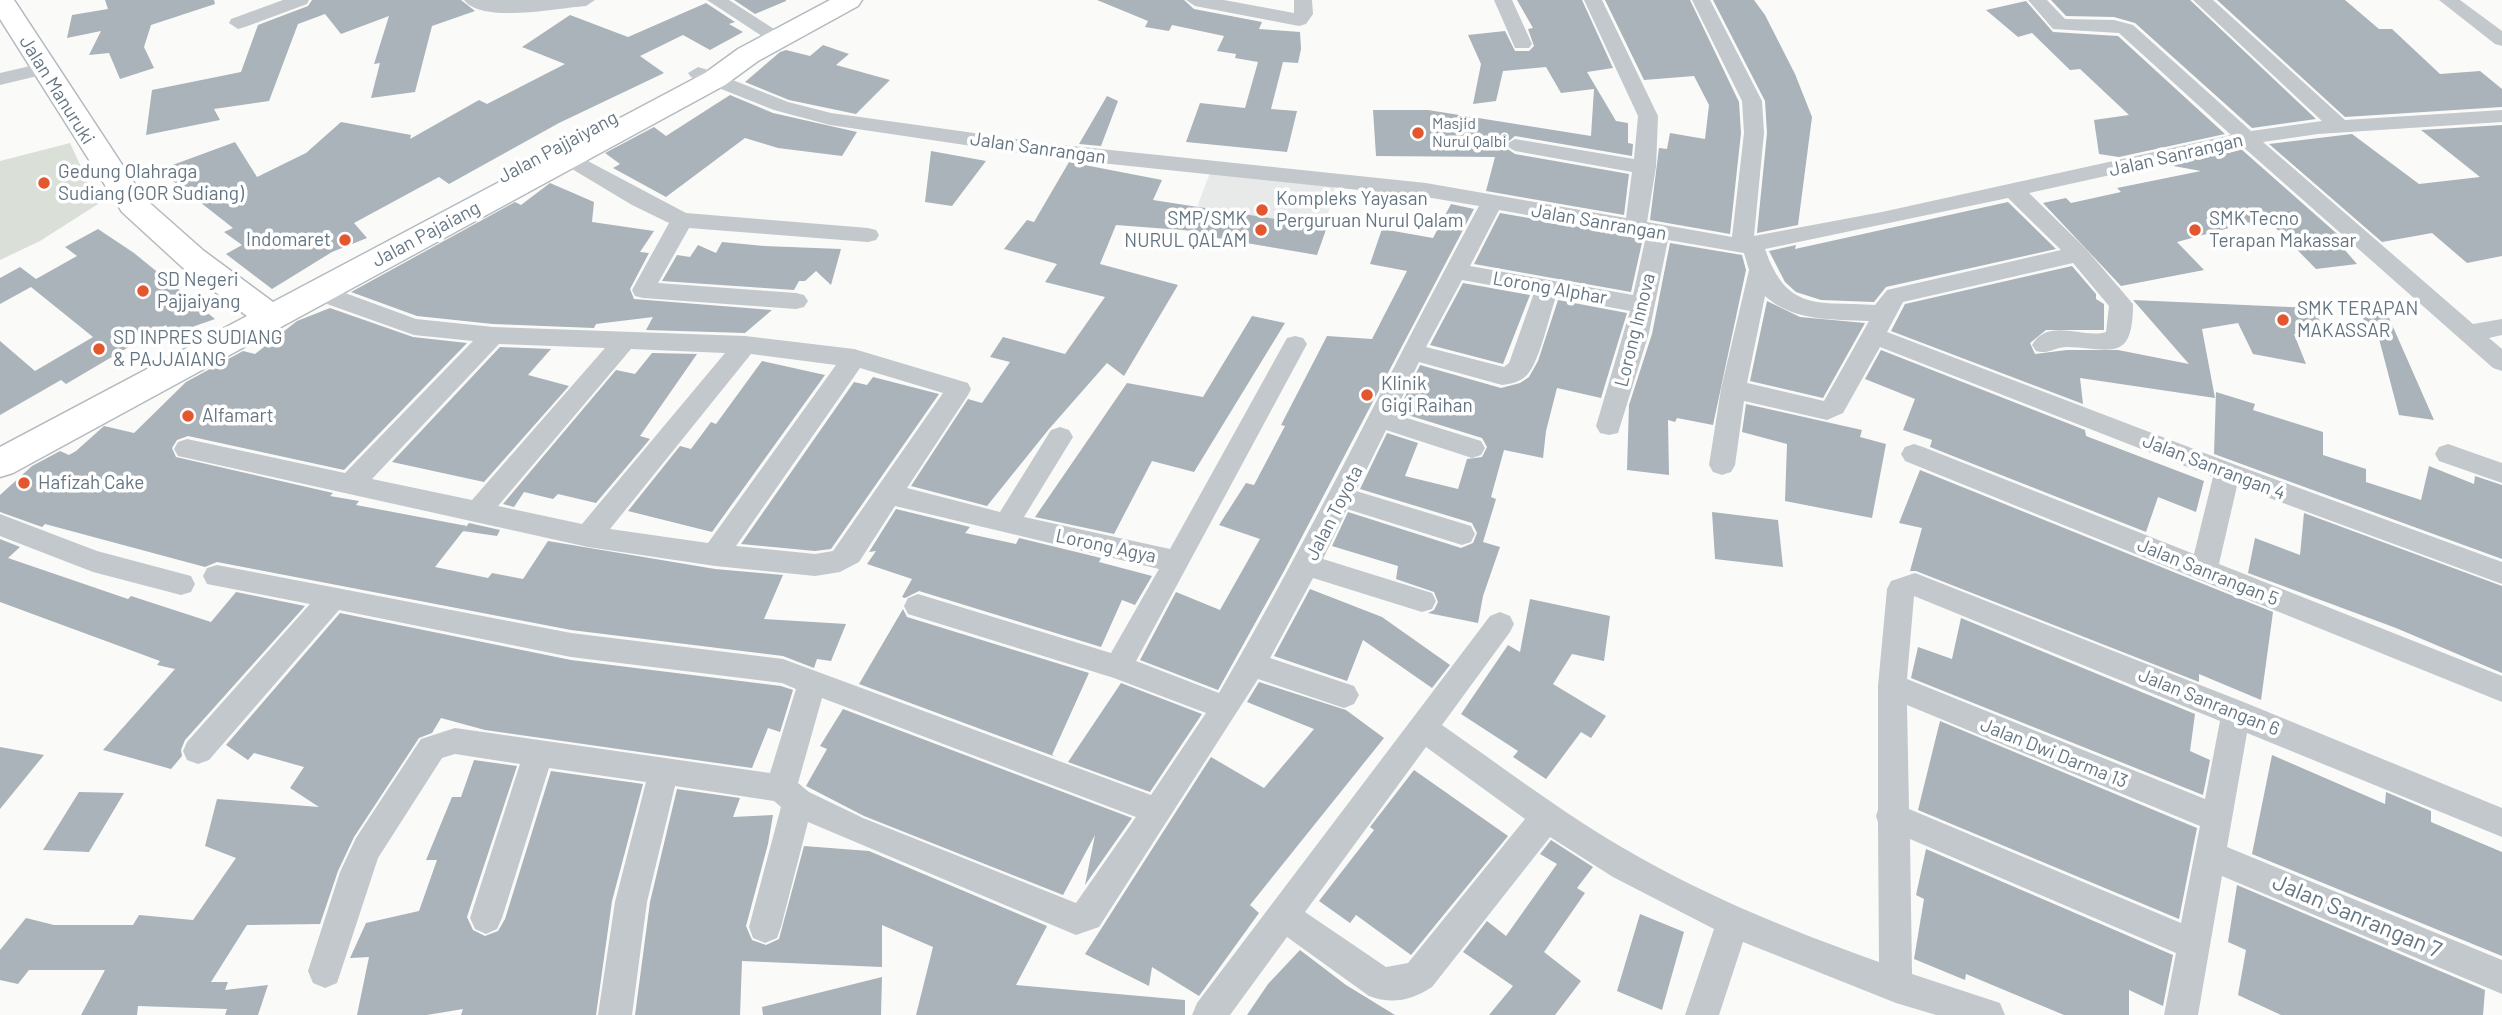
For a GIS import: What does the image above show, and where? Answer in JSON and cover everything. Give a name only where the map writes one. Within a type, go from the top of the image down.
[{"type":"main road","name":"Jalan Manuruki","points":[[1,0],[101,159],[141,214],[192,259],[264,312]]},
{"type":"main road","points":[[778,38],[849,0]]},
{"type":"main road","name":"Jalan Pajjaiyang","points":[[0,442],[264,312],[778,38]]},
{"type":"main road","name":"Jalan Pajaiang","points":[[0,463],[264,312],[318,292],[569,158],[706,76]]},
{"type":"street","points":[[238,23],[300,0]]},
{"type":"street","points":[[473,0],[480,6],[492,8],[586,0]]},
{"type":"street","points":[[716,0],[778,38]]},
{"type":"street","points":[[1195,0],[1299,19],[1304,14],[1304,0]]},
{"type":"street","points":[[1503,0],[1522,44]]},
{"type":"street","points":[[1593,0],[1645,106],[1649,128],[1645,167],[1646,231]]},
{"type":"street","points":[[1701,0],[1752,101],[1754,133],[1747,245],[1759,273],[1733,389],[1722,466]]},
{"type":"street","points":[[2037,0],[2060,26],[2114,26],[2126,29],[2317,202],[2502,362]]},
{"type":"street","points":[[2202,0],[2339,126]]},
{"type":"street","points":[[2448,0],[2502,40]]},
{"type":"street","points":[[0,79],[43,69]]},
{"type":"street","name":"Jalan Sanrangan","points":[[706,76],[781,106],[830,119],[1169,165],[1426,190],[1646,231],[1747,245],[2248,138],[2339,126],[2502,116]]},
{"type":"street","points":[[1515,145],[1645,167]]},
{"type":"street","points":[[569,158],[640,200],[682,220],[868,235]]},
{"type":"street","points":[[2013,190],[2078,254],[2122,304],[2119,337],[2106,342],[2055,340],[2044,345]]},
{"type":"street","name":"Jalan Toyota","points":[[789,795],[852,828],[1082,919],[1088,916],[1226,708],[1251,664],[1307,565],[1412,352],[1492,203]]},
{"type":"street","points":[[682,220],[643,290],[796,301]]},
{"type":"street","name":"Lorong Innova","points":[[1609,426],[1644,305],[1646,231]]},
{"type":"street","points":[[1733,389],[1827,411],[1834,407],[1879,325],[1888,303],[1904,292],[2078,254]]},
{"type":"street","name":"Lorong Alphar","points":[[1457,271],[1644,305]]},
{"type":"street","name":"Jalan Sanrangan 4","points":[[1759,273],[1790,306],[1800,310],[1840,310],[1879,325],[1928,356],[2227,472],[2502,573]]},
{"type":"street","points":[[1412,352],[1502,376],[1510,375],[1518,368],[1548,286]]},
{"type":"street","points":[[187,449],[588,536],[715,555],[815,565],[840,561],[849,554],[959,389],[854,358],[746,345],[493,335],[414,327],[318,292]]},
{"type":"street","points":[[2470,333],[2502,327]]},
{"type":"street","points":[[350,485],[493,335]]},
{"type":"street","points":[[477,513],[626,339]]},
{"type":"street","points":[[1177,562],[1295,344]]},
{"type":"street","points":[[588,536],[746,345]]},
{"type":"street","points":[[715,555],[854,358]]},
{"type":"street","points":[[1381,419],[1472,448]]},
{"type":"street","points":[[1006,524],[1060,437]]},
{"type":"street","name":"Jalan Sanrangan 5","points":[[1914,454],[2502,689]]},
{"type":"street","points":[[2448,454],[2502,473]]},
{"type":"street","points":[[2204,570],[2227,472]]},
{"type":"street","name":"Lorong Agya","points":[[888,494],[1006,524],[1177,562],[1118,667]]},
{"type":"street","points":[[1341,497],[1462,534]]},
{"type":"street","points":[[0,525],[93,561],[181,584]]},
{"type":"street","points":[[1307,565],[1422,601]]},
{"type":"street","points":[[217,576],[223,575],[571,645],[783,671],[1157,811]]},
{"type":"street","name":"Jalan Sanrangan 6","points":[[1892,686],[1901,589],[1915,584],[2236,712],[2502,823]]},
{"type":"street","points":[[198,751],[332,598]]},
{"type":"street","points":[[918,606],[1118,667],[1226,708]]},
{"type":"street","points":[[1209,1015],[1500,624]]},
{"type":"street","points":[[1251,664],[1344,695]]},
{"type":"street","points":[[765,927],[813,681]]},
{"type":"street","points":[[1892,686],[1891,816],[1896,986]]},
{"type":"street","name":"Jalan Dwi Darma 13","points":[[1892,686],[2216,818]]},
{"type":"street","points":[[2182,1015],[2192,944],[2211,856],[2236,712]]},
{"type":"street","points":[[1421,727],[1623,865],[1733,921],[1896,986],[1988,1015]]},
{"type":"street","points":[[325,971],[356,872],[367,848],[432,748],[455,741],[539,752],[664,771],[789,795]]},
{"type":"street","points":[[486,918],[539,752]]},
{"type":"street","points":[[615,1015],[631,902],[664,771]]},
{"type":"street","points":[[1283,915],[1381,984],[1408,983],[1420,975],[1548,815]]},
{"type":"street","points":[[1891,816],[2192,944]]},
{"type":"street","name":"Jalan Sanrangan 7","points":[[2211,856],[2502,977]]},
{"type":"street","points":[[1702,1015],[1733,921]]},
{"type":"shaded area","name":"Gedung Olahraga Sudiang (GOR Sudiang)","points":[[70,143],[98,204],[40,241],[0,260],[0,161]]},
{"type":"shaded area","name":"Kompleks Yayasan Perguruan Nurul Qalam","points":[[1210,173],[1335,187],[1317,255],[1187,233]]},
{"type":"building","points":[[105,0],[214,0],[215,4],[151,25],[144,47],[154,68],[120,79],[109,53],[89,55],[101,31],[67,38],[72,15],[108,9]]},
{"type":"building","points":[[312,0],[461,0],[475,11],[432,26],[415,92],[371,98],[380,63],[374,64],[389,16],[341,34],[325,14],[298,24],[269,101],[214,109],[220,120],[146,135],[152,90],[241,72],[258,25],[308,6]]},
{"type":"building","points":[[734,0],[786,0],[786,1],[755,14]]},
{"type":"building","points":[[1097,0],[1184,0],[1194,9],[1262,22],[1259,29],[1300,32],[1298,63],[1283,62],[1271,109],[1297,111],[1287,152],[1186,142],[1200,103],[1245,108],[1258,62],[1217,51],[1224,36],[1172,25],[1169,31],[1145,27],[1148,21]]},
{"type":"building","points":[[1517,0],[1582,0],[1613,68],[1587,72],[1616,121],[1628,123],[1628,143],[1633,144],[1632,156],[1515,136],[1503,146],[1515,154],[1629,174],[1624,215],[1486,191],[1495,157],[1376,156],[1373,110],[1428,110],[1591,136],[1594,89],[1561,93],[1546,67],[1503,71],[1496,101],[1473,104],[1481,64],[1468,35],[1505,31],[1515,51],[1529,51],[1534,46],[1528,29],[1533,28]]},
{"type":"building","points":[[1605,0],[1690,0],[1739,102],[1741,133],[1730,234],[1650,220],[1659,148],[1667,149],[1670,133],[1705,139],[1709,105],[1694,76],[1644,80]]},
{"type":"building","points":[[1713,0],[1754,0],[1765,15],[1795,74],[1812,117],[1798,225],[1757,233],[1767,133],[1765,101]]},
{"type":"building","points":[[2051,0],[2190,0],[2316,119],[2252,128],[2135,23],[2114,17],[2066,16]]},
{"type":"building","points":[[2217,0],[2345,0],[2379,29],[2392,29],[2440,74],[2480,71],[2502,89],[2502,107],[2345,117]]},
{"type":"building","points":[[2026,1],[2053,32],[2118,36],[2225,134],[2119,157],[2099,154],[2094,120],[2129,115],[2080,69],[2070,70],[2032,33],[2018,37],[1986,10]]},
{"type":"building","points":[[706,3],[735,22],[729,24],[743,32],[710,50],[683,35],[640,56],[664,73],[559,123],[449,184],[439,177],[354,223],[367,238],[332,252],[272,289],[226,254],[242,245],[224,232],[233,228],[159,170],[235,142],[257,177],[306,153],[341,122],[411,135],[410,139],[479,100],[487,104],[565,64],[522,47],[570,15],[628,37]]},
{"type":"building","points":[[823,45],[849,54],[836,65],[890,80],[856,114],[789,100],[745,82],[780,52],[786,50],[810,56]]},
{"type":"building","points":[[730,95],[773,113],[857,132],[842,156],[778,148],[745,138],[666,197],[613,168],[620,164],[605,153],[654,127],[666,136]]},
{"type":"building","points":[[1107,96],[1118,101],[1101,146],[1079,144]]},
{"type":"building","points":[[2502,125],[2502,256],[2467,263],[2432,233],[2382,242],[2269,144],[2352,134],[2419,184],[2480,177],[2421,130]]},
{"type":"building","points":[[2241,149],[2352,247],[2344,249],[2357,264],[2316,269],[2266,218],[2177,242],[2204,270],[2121,286],[2043,203],[2066,198],[2071,203],[2121,192],[2117,188],[2201,171],[2168,165]]},
{"type":"building","points":[[931,151],[986,161],[952,206],[925,202]]},
{"type":"building","points":[[1069,162],[1162,180],[1153,200],[1327,227],[1317,255],[1194,234],[1195,231],[1116,225],[1100,264],[1178,285],[1124,376],[1107,363],[987,506],[911,486],[968,399],[982,403],[1010,362],[990,357],[1003,337],[1065,354],[1105,297],[1045,282],[1057,264],[1004,249],[1027,220],[1034,222]]},
{"type":"building","points":[[550,183],[594,202],[592,222],[654,231],[640,252],[649,253],[630,289],[634,299],[772,310],[745,333],[646,330],[653,317],[596,324],[594,328],[493,324],[417,316],[351,292],[515,202],[521,205]]},
{"type":"building","points":[[2008,202],[2056,249],[1886,287],[1874,302],[1821,300],[1796,292],[1785,282],[1769,251],[1796,245],[1795,249]]},
{"type":"building","points":[[1451,204],[1474,209],[1284,571],[1218,690],[1140,660],[1176,592],[1220,610],[1260,539],[1219,525],[1246,483],[1254,485],[1285,426],[1281,425],[1327,336],[1372,339],[1407,271],[1370,264],[1382,229],[1433,238]]},
{"type":"building","points":[[1500,213],[1643,238],[1631,292],[1474,264]]},
{"type":"building","points":[[98,229],[134,253],[215,319],[172,334],[166,325],[66,384],[61,380],[0,415],[0,341],[35,371],[93,337],[31,287],[0,304],[0,278],[20,267],[36,279],[77,256],[65,247]]},
{"type":"building","points":[[722,242],[841,249],[831,285],[816,271],[805,281],[799,281],[794,290],[662,281],[677,255],[690,257],[698,245],[716,253]]},
{"type":"building","points":[[1670,243],[1742,255],[1746,270],[1713,425],[1677,418],[1675,422],[1668,420],[1669,475],[1627,470],[1629,405],[1652,334]]},
{"type":"building","points":[[2072,266],[2096,294],[2096,299],[2104,304],[2104,330],[2046,330],[2030,343],[2035,354],[2067,350],[2118,350],[2189,364],[2133,300],[2312,308],[2329,336],[2294,334],[2306,364],[2253,354],[2238,323],[2202,329],[2215,398],[2080,378],[2083,404],[1891,331],[1905,304]]},
{"type":"building","points":[[1463,283],[1530,295],[1503,364],[1430,345]]},
{"type":"building","points":[[1558,300],[1627,313],[1601,398],[1557,388],[1546,431],[1543,458],[1504,450],[1491,497],[1496,499],[1483,542],[1500,547],[1483,596],[1478,623],[1428,613],[1434,610],[1438,602],[1434,592],[1396,579],[1398,566],[1332,546],[1348,512],[1461,548],[1473,543],[1477,533],[1472,523],[1360,489],[1387,433],[1418,443],[1405,476],[1458,489],[1467,459],[1482,457],[1487,447],[1482,438],[1398,412],[1420,365],[1501,388],[1520,383],[1529,377],[1538,361]]},
{"type":"building","points":[[1767,301],[1800,317],[1865,323],[1823,398],[1750,381]]},
{"type":"building","points":[[2383,303],[2434,420],[2399,415],[2378,335],[2352,307]]},
{"type":"building","points":[[330,308],[413,337],[467,343],[344,470],[188,436],[177,440],[172,448],[176,457],[333,493],[330,496],[359,501],[356,505],[467,526],[435,567],[488,578],[492,573],[523,579],[548,541],[715,569],[783,575],[764,619],[846,624],[831,661],[817,659],[814,668],[783,656],[571,630],[217,562],[205,567],[45,524],[42,527],[0,512],[0,495],[32,466],[60,451],[69,455],[104,426],[134,433],[186,382],[243,351],[255,354],[297,321]]},
{"type":"building","points":[[1252,316],[1285,323],[1194,472],[1152,461],[1114,534],[1035,517],[1127,383],[1203,397]]},
{"type":"building","points":[[500,347],[551,349],[528,375],[569,386],[484,482],[392,462]]},
{"type":"building","points":[[1881,350],[2085,430],[2086,436],[2204,481],[2196,512],[2158,497],[2146,532],[1930,447],[1932,440],[1903,430],[1915,399],[1865,379]]},
{"type":"building","points":[[652,353],[697,354],[640,436],[650,439],[596,503],[558,494],[553,499],[524,492],[514,507],[503,504],[616,370],[635,374]]},
{"type":"building","points":[[762,361],[825,375],[712,532],[628,511],[680,446],[691,449],[711,422],[716,424]]},
{"type":"building","points":[[873,377],[939,394],[831,549],[815,551],[741,544],[854,382],[867,385]]},
{"type":"building","points":[[2216,392],[2255,404],[2253,410],[2323,432],[2323,455],[2366,469],[2366,482],[2421,500],[2429,466],[2474,484],[2475,476],[2502,485],[2502,559],[2214,454]]},
{"type":"building","points":[[1746,404],[1862,430],[1860,437],[1886,444],[1872,518],[1785,501],[1787,444],[1742,432]]},
{"type":"building","points":[[1920,470],[2273,612],[2261,700],[2199,674],[2199,682],[1916,571],[1910,571],[1922,528],[1899,523]]},
{"type":"building","points":[[896,509],[970,527],[965,533],[1016,544],[1019,538],[1101,558],[1099,562],[1152,576],[1135,605],[1122,600],[1101,647],[919,591],[905,598],[902,597],[912,579],[867,564],[876,551],[869,552]]},
{"type":"building","points":[[1712,512],[1778,520],[1783,567],[1715,559]]},
{"type":"building","points":[[2304,513],[2502,586],[2502,673],[2396,628],[2248,573],[2255,538],[2300,555]]},
{"type":"building","points":[[469,523],[500,530],[497,536],[463,531]]},
{"type":"building","points":[[0,539],[20,547],[8,558],[128,599],[131,596],[211,622],[236,592],[305,606],[185,740],[182,756],[171,769],[103,750],[175,669],[157,665],[160,661],[0,602]]},
{"type":"building","points":[[1310,589],[1382,617],[1450,665],[1432,688],[1363,640],[1347,681],[1274,656]]},
{"type":"building","points":[[1530,599],[1610,616],[1604,661],[1572,654],[1553,684],[1606,716],[1591,738],[1581,732],[1546,779],[1513,757],[1518,751],[1461,714],[1508,645],[1520,652]]},
{"type":"building","points":[[903,609],[907,617],[1089,673],[1052,755],[1056,757],[859,684]]},
{"type":"building","points":[[340,613],[571,660],[781,686],[793,690],[780,732],[768,728],[752,768],[485,730],[441,718],[432,733],[419,738],[354,837],[338,871],[320,924],[247,925],[211,982],[228,982],[225,990],[268,985],[258,1015],[225,1015],[227,1009],[138,1006],[137,1015],[81,1015],[105,970],[29,970],[18,984],[0,980],[0,950],[26,918],[54,925],[133,925],[139,915],[193,920],[236,858],[205,846],[217,799],[319,807],[290,788],[304,767],[254,753],[248,760],[226,745]]},
{"type":"building","points":[[1961,618],[2195,714],[2190,751],[2210,760],[2203,795],[1911,678],[1918,647],[1952,659]]},
{"type":"building","points":[[1259,682],[1346,710],[1384,738],[1250,905],[1259,913],[1199,996],[1152,967],[1149,986],[1085,954],[1211,757],[1264,788],[1314,729],[1247,702]]},
{"type":"building","points":[[1121,683],[1202,714],[1150,792],[1068,762]]},
{"type":"building","points":[[843,709],[1132,818],[1085,885],[1095,835],[1063,895],[864,816],[806,786],[827,749],[820,746]]},
{"type":"building","points":[[1940,721],[2197,828],[2179,919],[1918,810]]},
{"type":"building","points":[[0,747],[44,755],[0,809]]},
{"type":"building","points":[[2272,755],[2385,804],[2386,792],[2431,811],[2431,822],[2502,852],[2502,956],[2252,854]]},
{"type":"building","points":[[474,760],[517,766],[467,917],[473,930],[485,936],[498,931],[505,919],[551,771],[643,784],[612,901],[596,1015],[461,1015],[463,1009],[427,1015],[357,1015],[369,957],[350,958],[366,923],[419,911],[437,860],[426,860],[452,797],[461,797]]},
{"type":"building","points":[[1414,770],[1508,836],[1411,955],[1356,915],[1350,923],[1319,901],[1374,830],[1370,827]]},
{"type":"building","points":[[677,789],[740,798],[733,817],[773,815],[746,926],[752,940],[766,945],[779,939],[804,846],[869,851],[1047,926],[1016,985],[1185,1000],[1185,1015],[916,1015],[933,947],[882,925],[882,967],[742,961],[740,1015],[635,1015],[650,902]]},
{"type":"building","points":[[79,792],[124,793],[89,852],[43,850]]},
{"type":"building","points":[[1551,840],[1593,867],[1577,888],[1585,893],[1544,952],[1581,981],[1555,1015],[1489,1015],[1513,986],[1463,952],[1487,921],[1506,936],[1557,864],[1540,854]]},
{"type":"building","points":[[1926,849],[2173,955],[2163,1006],[2129,990],[2129,1015],[2064,1015],[1966,974],[1965,980],[1914,959],[1924,899],[1916,895]]},
{"type":"building","points":[[2237,885],[2485,990],[2483,1015],[2281,1015],[2238,995],[2246,950],[2228,942]]},
{"type":"building","points":[[1640,914],[1684,932],[1662,1010],[1617,991]]},
{"type":"building","points":[[1300,950],[1346,985],[1395,1015],[1247,1015],[1268,984]]},
{"type":"building","points":[[882,977],[881,1015],[763,1015],[762,1007]]},
{"type":"place","name":"Masjid Nurul Qalbi","points":[[1418,133]]},
{"type":"place","name":"Gedung Olahraga Sudiang (GOR Sudiang)","points":[[44,183]]},
{"type":"place","name":"Kompleks Yayasan Perguruan Nurul Qalam","points":[[1262,210]]},
{"type":"place","name":"SMP/SMK NURUL QALAM","points":[[1261,230]]},
{"type":"place","name":"SMK Tecno Terapan Makassar","points":[[2195,230]]},
{"type":"place","name":"Indomaret","points":[[345,240]]},
{"type":"place","name":"SD Negeri Pajjaiyang","points":[[143,291]]},
{"type":"place","name":"SMK TERAPAN MAKASSAR","points":[[2283,320]]},
{"type":"place","name":"SD INPRES SUDIANG & PAJJAIANG","points":[[99,349]]},
{"type":"place","name":"Klinik Gigi Raihan","points":[[1367,395]]},
{"type":"place","name":"Alfamart","points":[[188,416]]},
{"type":"place","name":"Hafizah Cake","points":[[24,483]]}]
